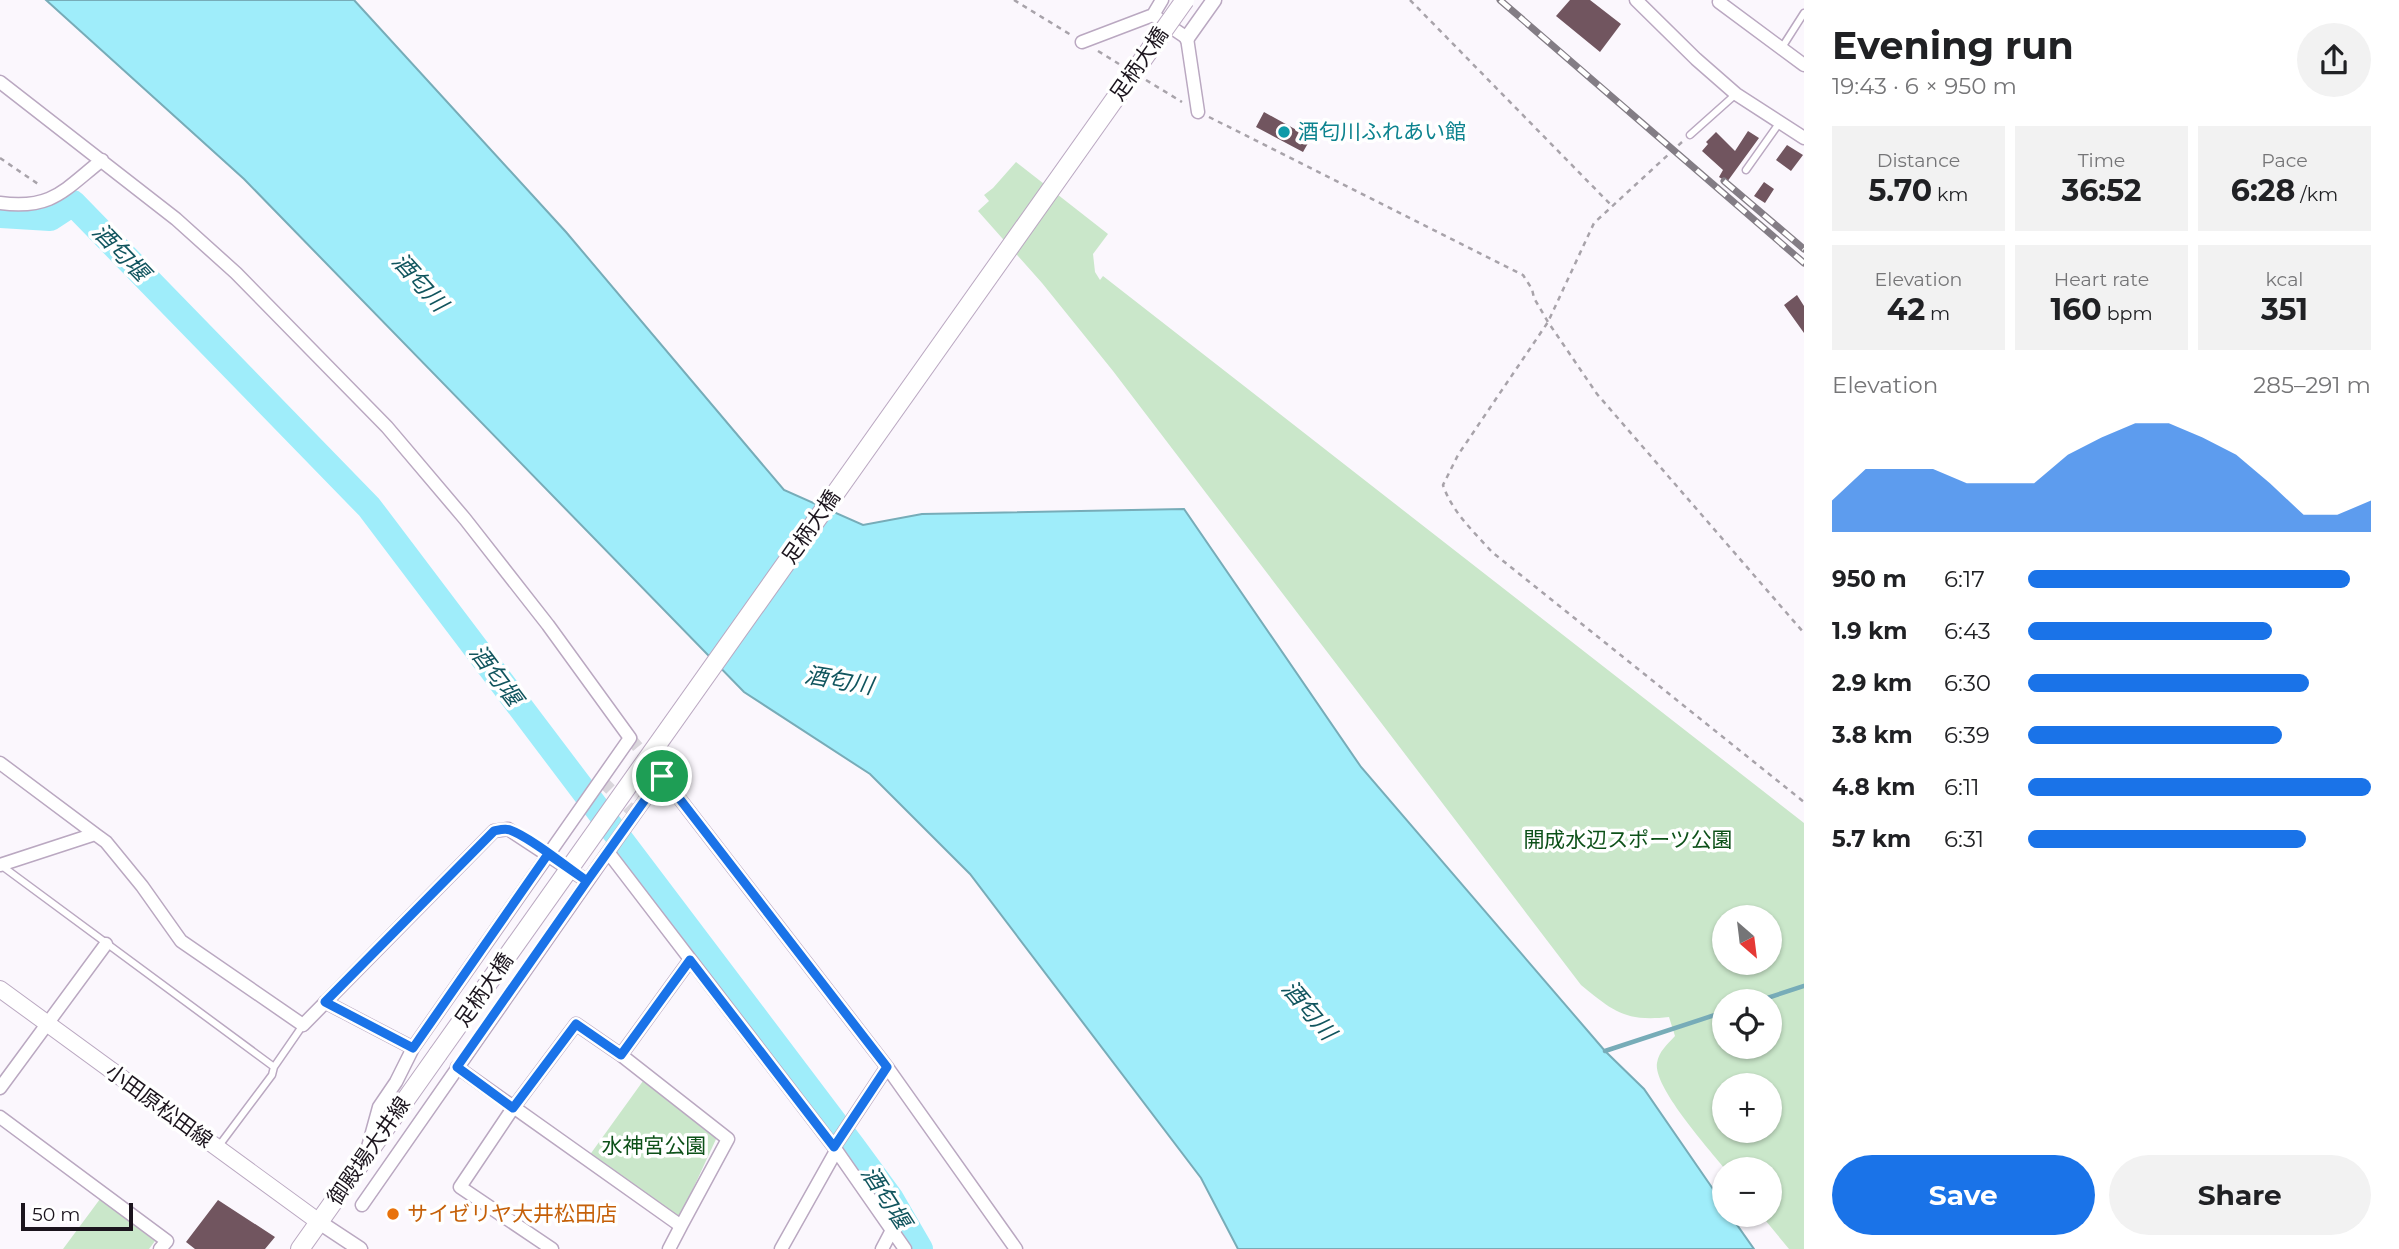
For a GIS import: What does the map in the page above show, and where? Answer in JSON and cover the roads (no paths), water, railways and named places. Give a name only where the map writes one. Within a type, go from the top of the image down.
[{"type":"main road","name":"足柄大橋","points":[[438,1054],[1185,0]]},
{"type":"main road","name":"小田原松田線","points":[[0,989],[318,1222]]},
{"type":"main road","name":"御殿場大井線","points":[[300,1249],[438,1054]]},
{"type":"street","points":[[1082,42],[1153,15],[1162,0]]},
{"type":"street","points":[[1198,112],[1187,38],[1214,0]]},
{"type":"street","points":[[1636,0],[1736,94],[1804,138]]},
{"type":"street","points":[[1718,2],[1804,65]]},
{"type":"street","points":[[1153,15],[1187,38]]},
{"type":"street","points":[[0,82],[176,219],[236,274],[339,377],[404,447],[465,519],[631,738],[413,1048],[396,1082],[379,1107],[365,1157]]},
{"type":"street","points":[[0,203],[41,204],[102,160]]},
{"type":"street","points":[[0,763],[106,842],[142,886],[181,941],[303,1025],[494,831],[508,829],[587,881]]},
{"type":"street","points":[[362,1205],[662,776],[887,1067],[1016,1249]]},
{"type":"street","points":[[0,865],[95,834]]},
{"type":"street","points":[[611,848],[690,960],[839,1141],[905,1249]]},
{"type":"street","points":[[0,1088],[106,944]]},
{"type":"street","points":[[621,1055],[690,960]]},
{"type":"street","points":[[325,1002],[413,1048]]},
{"type":"street","points":[[552,1249],[460,1187],[513,1108],[576,1024],[621,1055],[728,1139],[669,1249]]},
{"type":"street","points":[[457,1067],[681,1226]]},
{"type":"street","points":[[781,1249],[839,1141],[887,1067]]},
{"type":"street","points":[[0,1116],[167,1241],[160,1249]]},
{"type":"street","points":[[318,1222],[360,1249]]},
{"type":"street","points":[[882,1249],[892,1230]]},
{"type":"lane","points":[[1781,49],[1804,13]]},
{"type":"lane","points":[[1690,135],[1736,94]]},
{"type":"lane","points":[[1746,170],[1780,122]]},
{"type":"lane","points":[[0,865],[274,1067]]},
{"type":"lane","points":[[217,1149],[272,1075],[274,1067],[303,1025]]},
{"type":"water","name":"酒匂川","points":[[46,0],[354,0],[566,232],[784,490],[863,525],[922,514],[1184,509],[1361,767],[1605,1051],[1644,1089],[1712,1188],[1712,1227],[1738,1227],[1754,1249],[1238,1249],[1201,1178],[970,874],[870,774],[744,692],[244,179]]},
{"type":"waterway","name":"酒匂堰","points":[[0,215],[50,218],[73,203],[369,507],[853,1147],[891,1199],[920,1249]]},
{"type":"waterway","points":[[1782,993],[1804,986]]},
{"type":"waterway","points":[[1605,1051],[1712,1016]]},
{"type":"tunnel","points":[[630,738],[662,776]]},
{"type":"tunnel","points":[[602,781],[635,814]]},
{"type":"railway","points":[[1500,0],[1804,263]]},
{"type":"railway","points":[[1724,181],[1804,249]]},
{"type":"place","name":"酒匂川ふれあい館","points":[[1284,132]]},
{"type":"place","name":"サイゼリヤ大井松田店","points":[[393,1214]]},
{"type":"park label","name":"開成水辺スポーツ公園","points":[[1628,840]]},
{"type":"park label","name":"水神宮公園","points":[[654,1146]]}]
